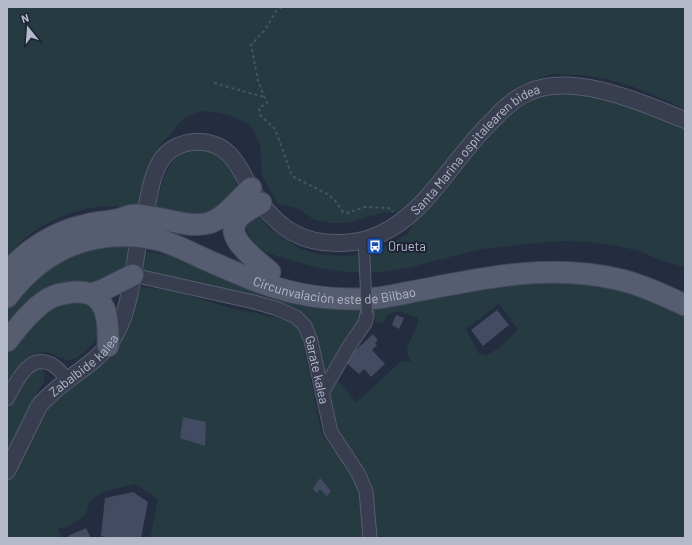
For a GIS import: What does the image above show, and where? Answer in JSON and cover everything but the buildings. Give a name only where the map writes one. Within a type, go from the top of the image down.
[{"type":"main road","points":[[7,273],[26,254],[54,236],[86,225],[119,220],[135,214],[188,224],[210,223],[252,196]]},
{"type":"main road","points":[[252,196],[246,211],[234,225],[234,235],[240,246],[270,272]]},
{"type":"main road","name":"Circunvalación este de Bilbao","points":[[119,220],[155,227],[200,243],[270,272],[296,280],[320,285],[360,287],[406,282],[513,261],[563,259],[623,268],[667,283],[685,291]]},
{"type":"main road","name":"Circunvalación este de Bilbao","points":[[7,297],[24,277],[52,254],[71,245],[99,237],[116,236],[159,240],[184,249],[265,284],[307,295],[356,300],[378,298],[516,273],[544,271],[569,272],[617,279],[656,292],[685,305]]},
{"type":"main road","points":[[92,294],[133,275]]},
{"type":"main road","points":[[7,341],[27,316],[49,298],[64,293],[84,292],[92,294],[99,301],[106,314],[108,326],[108,346]]},
{"type":"street","name":"Santa Marina ospitalearen bidea","points":[[252,196],[275,220],[290,231],[304,238],[326,244],[355,242],[378,236],[408,217],[439,184],[494,118],[510,104],[529,92],[545,87],[559,86],[589,88],[621,95],[685,120]]},
{"type":"street","points":[[147,205],[154,177],[162,160],[169,152],[180,145],[201,141],[212,144],[228,153],[238,166],[252,196]]},
{"type":"street","points":[[322,393],[348,348],[365,323],[367,314],[364,248]]},
{"type":"street","name":"Zabalbide kalea","points":[[7,471],[39,406],[67,379],[97,358],[108,346],[117,332],[124,317],[137,250]]},
{"type":"street","name":"Garate kalea","points":[[133,275],[254,302],[278,309],[296,317],[306,326],[311,341],[331,432],[358,473],[366,491],[370,538]]},
{"type":"street","points":[[7,399],[22,374],[32,364],[43,361],[53,364],[67,379]]},
{"type":"path","points":[[282,7],[276,11],[265,30],[252,45],[258,81],[266,103],[259,108],[261,116],[275,129],[292,176],[329,195],[343,212],[347,213],[365,208],[389,208],[402,222]]},
{"type":"path","points":[[214,83],[264,97]]},
{"type":"shaded area","points":[[7,7],[685,7],[685,109],[634,87],[607,79],[580,75],[552,74],[537,79],[517,91],[422,192],[401,212],[383,213],[348,223],[331,223],[313,219],[297,208],[278,204],[262,175],[260,143],[249,124],[229,115],[202,111],[184,118],[171,134],[162,142],[155,154],[146,178],[139,208],[111,206],[96,207],[67,214],[41,227],[17,245],[7,256]]},
{"type":"shaded area","points":[[560,91],[614,99],[685,129],[685,267],[662,261],[639,251],[613,245],[591,242],[564,241],[482,249],[411,267],[383,272],[346,272],[320,268],[267,253],[254,245],[244,224],[251,218],[260,218],[270,229],[300,249],[323,255],[350,256],[385,246],[408,234],[413,224],[506,118],[524,103],[541,95]]},
{"type":"shaded area","points":[[197,148],[216,153],[232,168],[236,182],[236,189],[233,196],[224,205],[205,215],[156,211],[164,177],[173,160],[185,150]]},
{"type":"shaded area","points":[[121,244],[131,247],[126,266],[116,276],[7,331],[7,309],[14,300],[62,255]]},
{"type":"shaded area","points":[[147,252],[167,255],[210,269],[306,304],[360,310],[361,321],[323,383],[309,324],[142,272]]},
{"type":"shaded area","points":[[593,279],[685,311],[685,538],[376,538],[373,505],[336,434],[327,396],[332,391],[337,379],[356,402],[401,361],[411,362],[407,353],[407,348],[418,323],[418,318],[398,311],[387,315],[384,322],[376,323],[371,309],[484,286]],"holes":[[[499,304],[518,329],[504,344],[486,356],[478,353],[466,329]]]},
{"type":"shaded area","points":[[140,287],[170,290],[234,309],[277,317],[290,321],[298,327],[302,338],[322,435],[353,475],[357,489],[362,498],[365,538],[150,538],[158,499],[135,484],[103,492],[89,502],[86,514],[71,525],[58,529],[62,538],[7,538],[7,483],[43,409],[107,360],[119,347],[128,325]]},
{"type":"shaded area","points":[[64,297],[98,306],[102,332],[87,350],[72,359],[67,360],[47,352],[38,353],[30,357],[16,369],[7,385],[7,354],[14,341]]},
{"type":"shaded area","points":[[42,367],[44,381],[19,426],[7,454],[7,412],[29,373]]},
{"type":"place","name":"Orueta","points":[[375,246]]}]
